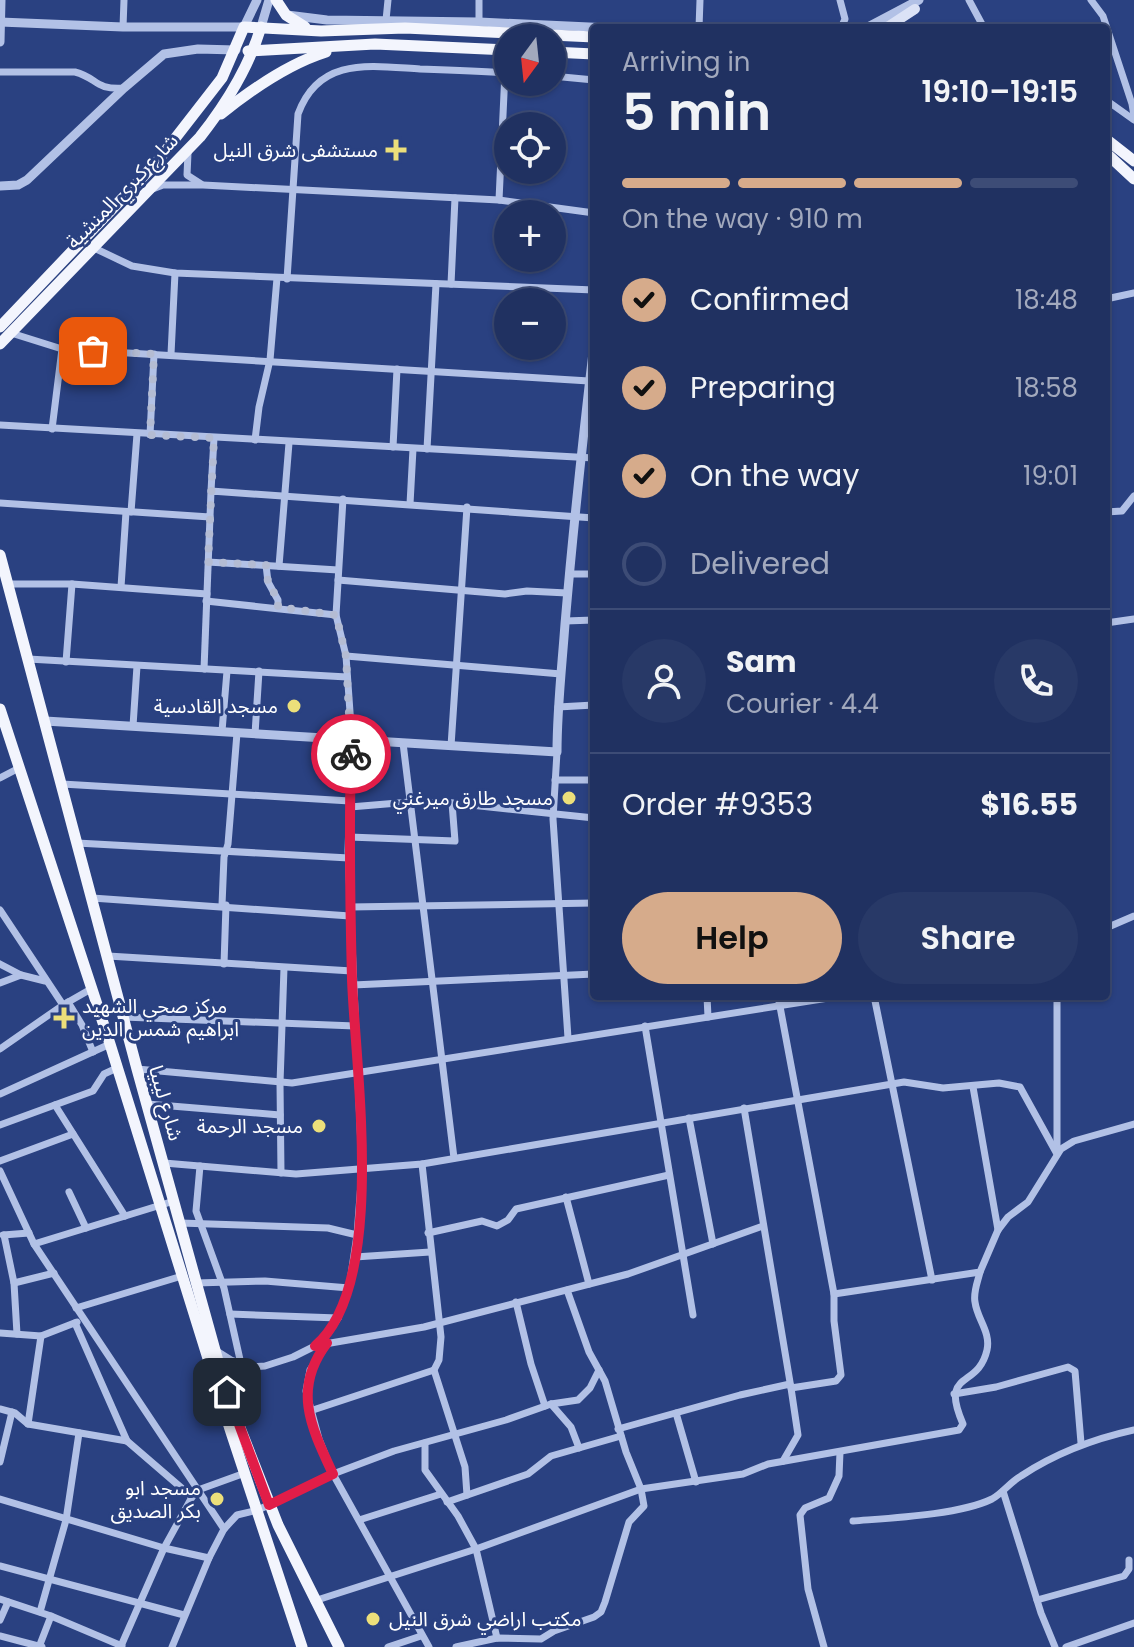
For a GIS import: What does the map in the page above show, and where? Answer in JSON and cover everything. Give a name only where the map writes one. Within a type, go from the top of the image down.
[{"type":"main road","points":[[276,0],[297,24],[321,31]]},
{"type":"main road","points":[[891,24],[917,4]]},
{"type":"main road","points":[[908,24],[917,4]]},
{"type":"main road","points":[[244,27],[321,31],[405,28],[590,37]]},
{"type":"main road","name":"شارع كبري المنشية","points":[[3,339],[156,163],[216,87],[236,50],[244,27]]},
{"type":"main road","name":"شارع كبري المنشية","points":[[3,339],[188,150],[214,119],[254,51],[261,27]]},
{"type":"main road","points":[[236,50],[354,45],[494,50]]},
{"type":"main road","points":[[214,119],[260,85],[305,60],[354,45]]},
{"type":"main road","points":[[566,53],[590,54]]},
{"type":"main road","points":[[1110,142],[1134,161]]},
{"type":"main road","points":[[1110,157],[1134,179]]},
{"type":"main road","name":"شارع ليبيا","points":[[0,555],[196,1283],[264,1507],[302,1647]]},
{"type":"main road","name":"شارع ليبيا","points":[[0,709],[3,728],[110,1044],[245,1473],[339,1647]]},
{"type":"street","points":[[0,42],[1,0]]},
{"type":"street","points":[[123,27],[124,0]]},
{"type":"street","points":[[0,22],[123,27],[244,27],[257,0]]},
{"type":"street","points":[[261,27],[269,0]]},
{"type":"street","points":[[386,20],[388,0]]},
{"type":"street","points":[[479,0],[479,22]]},
{"type":"street","points":[[699,24],[700,0]]},
{"type":"street","points":[[840,0],[845,19],[843,24]]},
{"type":"street","points":[[874,24],[925,0]]},
{"type":"street","points":[[969,0],[982,24]]},
{"type":"street","points":[[1091,0],[1106,24]]},
{"type":"street","points":[[286,15],[327,20],[590,27]]},
{"type":"street","points":[[1110,37],[1134,118]]},
{"type":"street","points":[[354,45],[361,65]]},
{"type":"street","points":[[0,186],[18,185],[27,180],[164,54],[198,49],[236,50]]},
{"type":"street","points":[[287,279],[298,114],[304,100],[328,77],[361,65],[494,71]]},
{"type":"street","points":[[0,72],[75,72],[99,87],[124,88]]},
{"type":"street","points":[[566,77],[590,80]]},
{"type":"street","points":[[148,190],[163,185],[203,185],[499,200],[505,96]]},
{"type":"street","points":[[1110,103],[1134,118]]},
{"type":"street","points":[[188,150],[187,175],[203,185]]},
{"type":"street","points":[[451,284],[455,198]]},
{"type":"street","points":[[566,209],[590,212]]},
{"type":"street","points":[[92,247],[132,266],[175,273],[590,290]]},
{"type":"street","points":[[171,354],[175,273]]},
{"type":"street","points":[[255,440],[270,360],[277,278]]},
{"type":"street","points":[[427,449],[436,284]]},
{"type":"street","points":[[1110,298],[1134,293]]},
{"type":"street","points":[[3,339],[62,349],[589,381]]},
{"type":"street","points":[[52,429],[62,349]]},
{"type":"street","points":[[150,435],[154,354]]},
{"type":"street","points":[[393,447],[397,369]]},
{"type":"street","points":[[568,1038],[553,813],[567,593],[590,376]]},
{"type":"street","points":[[0,425],[590,458]]},
{"type":"street","points":[[121,587],[137,434]]},
{"type":"street","points":[[204,669],[214,438]]},
{"type":"street","points":[[279,566],[289,443]]},
{"type":"street","points":[[410,504],[413,449]]},
{"type":"street","points":[[211,491],[590,518]]},
{"type":"street","points":[[1110,512],[1122,511],[1134,496]]},
{"type":"street","points":[[315,1346],[338,1318],[349,1288],[355,1257],[362,1170],[350,911],[352,740],[346,656],[336,615],[343,499]]},
{"type":"street","points":[[0,503],[210,517]]},
{"type":"street","points":[[451,746],[467,507]]},
{"type":"street","points":[[208,562],[338,570]]},
{"type":"street","points":[[266,565],[268,582],[278,600],[278,607]]},
{"type":"street","points":[[569,574],[590,574]]},
{"type":"street","points":[[338,580],[392,582],[505,594],[527,591],[567,593]]},
{"type":"street","points":[[8,584],[121,587],[336,615]]},
{"type":"street","points":[[66,662],[72,584]]},
{"type":"street","points":[[1110,622],[1134,619]]},
{"type":"street","points":[[565,621],[590,620]]},
{"type":"street","points":[[346,656],[561,674]]},
{"type":"street","points":[[28,659],[347,677]]},
{"type":"street","points":[[133,726],[137,666]]},
{"type":"street","points":[[222,731],[227,671]]},
{"type":"street","points":[[255,734],[259,671]]},
{"type":"street","points":[[558,707],[590,705]]},
{"type":"street","points":[[45,721],[557,752]]},
{"type":"street","points":[[224,964],[226,851],[237,733]]},
{"type":"street","points":[[403,743],[454,1158]]},
{"type":"street","points":[[0,778],[19,768]]},
{"type":"street","points":[[555,780],[590,780]]},
{"type":"street","points":[[62,784],[350,804],[452,803],[590,818]]},
{"type":"street","points":[[349,837],[455,841],[452,803]]},
{"type":"street","points":[[77,843],[349,858]]},
{"type":"street","points":[[92,898],[350,911],[422,905],[590,903]]},
{"type":"street","points":[[0,910],[45,981],[66,1003],[93,1052]]},
{"type":"street","points":[[1110,926],[1134,916]]},
{"type":"street","points":[[108,956],[352,971]]},
{"type":"street","points":[[0,964],[21,975],[45,981]]},
{"type":"street","points":[[281,1173],[284,968]]},
{"type":"street","points":[[353,985],[590,974]]},
{"type":"street","points":[[0,983],[21,975]]},
{"type":"street","points":[[0,1049],[91,989]]},
{"type":"street","points":[[707,1000],[708,1017]]},
{"type":"street","points":[[447,1502],[519,1478],[551,1456],[676,1413],[740,1395],[840,1378],[834,1294],[779,1000]]},
{"type":"street","points":[[137,1069],[280,1083],[817,1000]]},
{"type":"street","points":[[875,1000],[932,1280]]},
{"type":"street","points":[[1057,1000],[1057,1154]]},
{"type":"street","points":[[123,1017],[355,1026]]},
{"type":"street","points":[[645,1026],[693,1315]]},
{"type":"street","points":[[0,1094],[110,1044]]},
{"type":"street","points":[[0,1125],[95,1090],[104,1074],[117,1068]]},
{"type":"street","points":[[164,1163],[299,1174],[422,1164],[893,1083],[943,1088],[999,1083],[1020,1087],[1057,1154]]},
{"type":"street","points":[[973,1087],[998,1230]]},
{"type":"street","points":[[147,1104],[280,1115]]},
{"type":"street","points":[[55,1105],[125,1216]]},
{"type":"street","points":[[744,1108],[798,1435],[783,1461]]},
{"type":"street","points":[[689,1118],[713,1244]]},
{"type":"street","points":[[314,1601],[390,1579],[641,1489],[743,1474],[768,1464],[959,1430],[963,1424],[956,1410],[954,1394],[959,1384],[982,1364],[986,1354],[987,1336],[974,1302],[980,1272],[998,1230],[1008,1217],[1028,1202],[1057,1154],[1074,1141],[1134,1124]]},
{"type":"street","points":[[0,1161],[73,1134]]},
{"type":"street","points":[[422,1164],[439,1324],[440,1350],[434,1370],[465,1467],[467,1495]]},
{"type":"street","points":[[200,1166],[195,1204],[221,1281],[241,1364]]},
{"type":"street","points":[[0,1171],[34,1244],[76,1308],[127,1441]]},
{"type":"street","points":[[428,1233],[482,1221],[497,1226],[508,1220],[516,1209],[669,1175]]},
{"type":"street","points":[[69,1192],[86,1228]]},
{"type":"street","points":[[566,1197],[589,1284]]},
{"type":"street","points":[[34,1244],[174,1201]]},
{"type":"street","points":[[180,1223],[328,1228],[357,1235]]},
{"type":"street","points":[[227,1392],[234,1375],[251,1367],[274,1364],[315,1346],[439,1324],[567,1290],[683,1255],[763,1226]]},
{"type":"street","points":[[17,1334],[14,1283],[2,1235],[29,1233]]},
{"type":"street","points":[[355,1257],[430,1252]]},
{"type":"street","points":[[834,1294],[980,1272]]},
{"type":"street","points":[[14,1283],[54,1273]]},
{"type":"street","points":[[76,1308],[182,1276]]},
{"type":"street","points":[[196,1283],[221,1281],[349,1288]]},
{"type":"street","points":[[456,1647],[497,1638],[541,1639],[601,1612],[629,1522],[644,1506],[605,1381],[589,1352],[567,1290]]},
{"type":"street","points":[[516,1302],[531,1364],[548,1405],[571,1427],[579,1448]]},
{"type":"street","points":[[230,1314],[338,1318]]},
{"type":"street","points":[[0,1333],[41,1336],[79,1321]]},
{"type":"street","points":[[79,1321],[195,1494],[224,1529]]},
{"type":"street","points":[[28,1424],[41,1336]]},
{"type":"street","points":[[327,1343],[308,1377],[306,1391],[310,1411],[333,1474],[429,1647]]},
{"type":"street","points":[[215,1350],[251,1367]]},
{"type":"street","points":[[954,1394],[1072,1368],[1075,1371],[1081,1443]]},
{"type":"street","points":[[310,1411],[434,1370]]},
{"type":"street","points":[[172,1647],[209,1558],[224,1529],[239,1514],[264,1507],[333,1474],[394,1451],[548,1405],[578,1400],[590,1388],[599,1370]]},
{"type":"street","points":[[0,1409],[12,1412],[28,1424],[127,1441],[195,1494]]},
{"type":"street","points":[[0,1462],[12,1412]]},
{"type":"street","points":[[676,1413],[696,1482]]},
{"type":"street","points":[[853,1521],[922,1515],[982,1502],[1003,1491],[1022,1475],[1081,1443],[1134,1430]]},
{"type":"street","points":[[40,1612],[66,1520],[79,1433]]},
{"type":"street","points":[[425,1443],[427,1455],[424,1467],[463,1524],[476,1549],[497,1638]]},
{"type":"street","points":[[824,1647],[808,1589],[799,1522],[802,1510],[829,1498],[839,1476],[840,1452]]},
{"type":"street","points":[[0,1620],[4,1600],[122,1646],[164,1548],[195,1494],[245,1473]]},
{"type":"street","points":[[1003,1491],[1055,1647]]},
{"type":"street","points":[[359,1520],[441,1494]]},
{"type":"street","points":[[0,1499],[164,1548],[209,1558]]},
{"type":"street","points":[[1037,1600],[1124,1576],[1129,1569],[1129,1560]]},
{"type":"street","points":[[0,1566],[184,1615]]},
{"type":"street","points":[[0,1636],[40,1647],[51,1616]]},
{"type":"street","points":[[1066,1647],[1134,1623]]},
{"type":"street","points":[[388,1647],[421,1636]]},
{"type":"street","points":[[541,1639],[546,1647]]},
{"type":"way so far","points":[[93,351],[154,354],[150,435],[214,438],[208,562],[266,565],[268,582],[277,595],[278,607],[336,615],[346,656],[351,754]]},
{"type":"place","name":"مستشفى شرق النيل","points":[[396,150]]},
{"type":"place","name":"مسجد القادسية","points":[[294,706]]},
{"type":"place","name":"مسجد طارق ميرغني","points":[[569,798]]},
{"type":"place","name":"مركز صحي الشهيد ابراهيم شمس الدين","points":[[64,1018]]},
{"type":"place","name":"مسجد الرحمة","points":[[319,1126]]},
{"type":"place","name":"مسجد ابو بكر الصديق","points":[[217,1499]]},
{"type":"place","name":"مكتب اراضي شرق النيل","points":[[373,1619]]},
{"type":"route","points":[[227,1392],[269,1505],[333,1474],[322,1450],[306,1391],[310,1370],[327,1343],[315,1346],[338,1318],[349,1288],[361,1187],[348,851],[351,754]]}]
